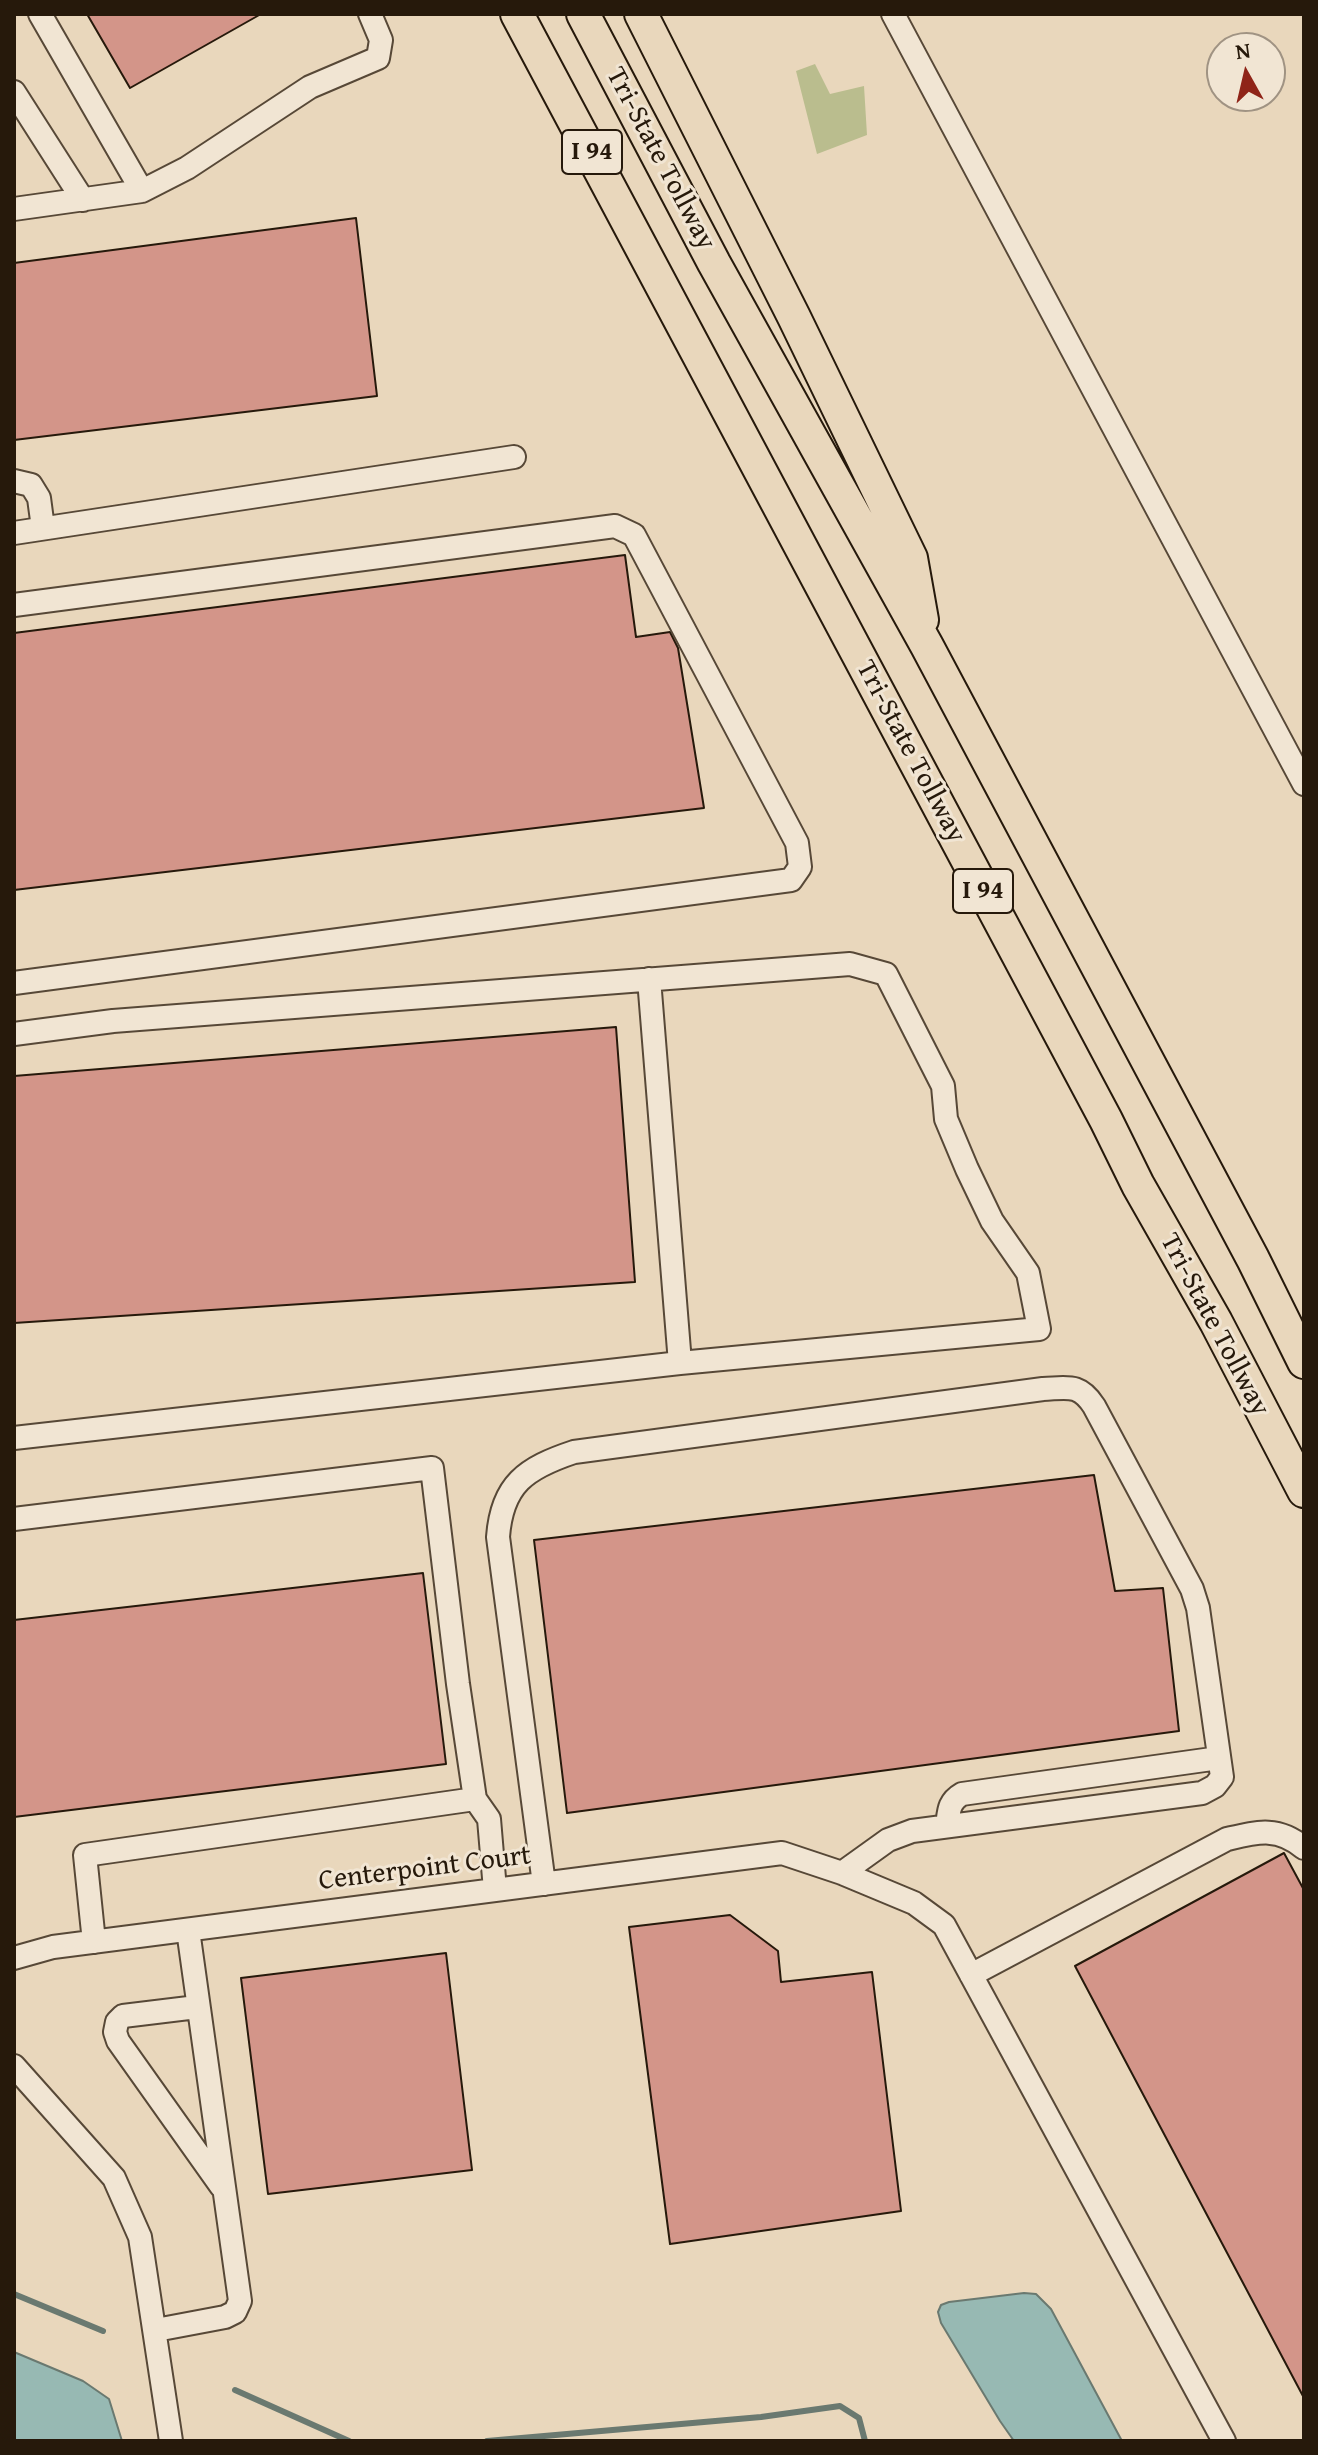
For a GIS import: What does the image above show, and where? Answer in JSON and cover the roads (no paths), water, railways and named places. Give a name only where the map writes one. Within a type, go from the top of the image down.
[{"type":"highway","name":"Tri-State Tollway","points":[[517,14],[1138,1185],[1216,1322],[1304,1491]]},
{"type":"highway","name":"Tri-State Tollway","points":[[583,14],[714,263],[927,646],[1253,1259],[1304,1362]]},
{"type":"highway","points":[[641,14],[911,558],[927,646]]},
{"type":"street","points":[[40,14],[142,191]]},
{"type":"street","points":[[14,209],[142,191],[187,168],[310,87],[378,58],[381,40],[370,14]]},
{"type":"street","points":[[893,14],[1304,784]]},
{"type":"street","points":[[14,92],[83,200]]},
{"type":"street","points":[[14,533],[514,457]]},
{"type":"street","points":[[14,481],[31,485],[39,498],[43,528]]},
{"type":"street","points":[[14,605],[615,526],[634,535],[797,843],[800,867],[791,880],[14,983]]},
{"type":"street","points":[[14,1034],[113,1021],[850,964],[886,974],[943,1086],[946,1119],[967,1169],[992,1221],[1028,1273],[1039,1329],[680,1363],[14,1438]]},
{"type":"street","points":[[649,979],[680,1363]]},
{"type":"street","points":[[544,1884],[499,1527],[507,1494],[524,1475],[545,1462],[574,1452],[1043,1389],[1074,1388],[1086,1394],[1094,1406],[1192,1589],[1198,1608],[1222,1777],[1215,1786],[1202,1793],[912,1831],[888,1840],[842,1873]]},
{"type":"street","points":[[14,1519],[432,1468],[475,1799],[489,1819],[495,1890]]},
{"type":"street","points":[[947,1826],[950,1806],[962,1794],[1219,1758]]},
{"type":"street","points":[[1106,1774],[1111,1805]]},
{"type":"street","points":[[94,1942],[85,1855],[475,1799]]},
{"type":"street","points":[[971,1975],[1227,1839],[1261,1831],[1294,1840],[1304,1848]]},
{"type":"street","name":"Centerpoint Court","points":[[14,1958],[53,1947],[782,1853],[842,1873],[914,1903],[944,1925],[1224,2441]]},
{"type":"street","points":[[156,2330],[225,2317],[235,2312],[240,2301],[188,1930]]},
{"type":"street","points":[[197,2007],[123,2016],[117,2022],[115,2032],[118,2041],[224,2190]]},
{"type":"street","points":[[14,2066],[114,2178],[140,2237],[171,2441]]},
{"type":"water","points":[[1036,2294],[1051,2309],[1122,2441],[1014,2441],[1000,2421],[941,2323],[938,2312],[941,2305],[949,2302]]},
{"type":"water","points":[[14,2352],[83,2381],[109,2399],[122,2441],[14,2441]]},
{"type":"waterway","points":[[14,2294],[103,2331]]},
{"type":"waterway","points":[[235,2390],[349,2441]]},
{"type":"waterway","points":[[487,2441],[761,2417],[840,2406],[859,2418],[865,2441]]}]
